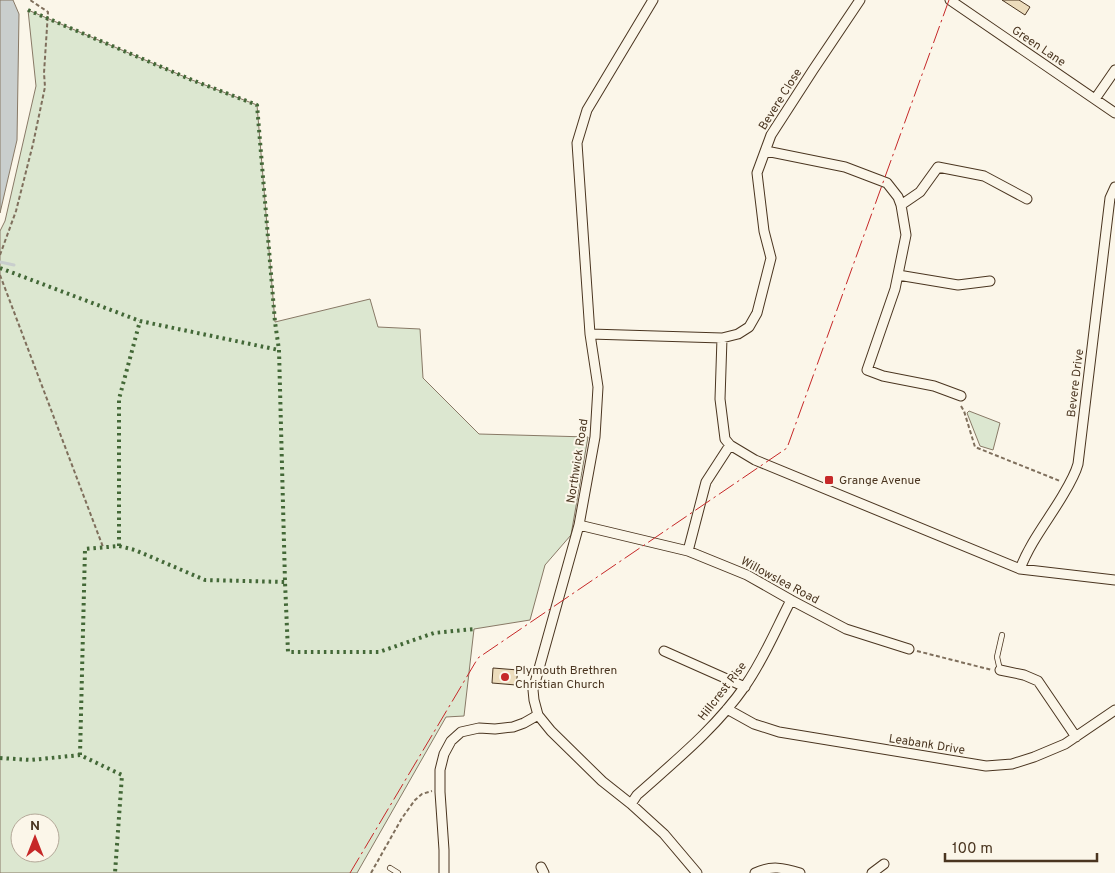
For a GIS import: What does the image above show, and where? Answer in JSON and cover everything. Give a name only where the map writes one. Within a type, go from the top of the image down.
[{"type":"street","name":"Northwick Road","points":[[653,0],[587,110],[577,143],[590,334],[598,387],[595,437],[579,525],[533,690],[538,715],[550,731],[602,781],[664,834],[698,873]]},
{"type":"street","name":"Bevere Close","points":[[590,334],[722,338],[738,334],[748,326],[758,313],[772,258],[764,231],[758,173],[772,135],[860,0]]},
{"type":"street","name":"Green Lane","points":[[950,0],[1115,113]]},
{"type":"street","points":[[963,9],[969,0]]},
{"type":"street","points":[[1094,99],[1115,70]]},
{"type":"street","points":[[766,151],[845,168],[887,183],[898,197],[901,205],[906,235],[895,289],[867,370],[882,376],[934,386],[961,396]]},
{"type":"street","points":[[901,205],[920,192],[938,167],[984,176],[1027,199]]},
{"type":"street","name":"Bevere Drive","points":[[1020,568],[1024,558],[1069,486],[1078,464],[1110,198],[1115,188]]},
{"type":"street","points":[[898,275],[958,285],[990,281]]},
{"type":"street","points":[[722,338],[720,399],[725,439],[730,445],[755,460],[1020,568],[1115,580]]},
{"type":"street","points":[[688,551],[706,482],[730,445]]},
{"type":"street","name":"Willowslea Road","points":[[579,525],[688,551],[747,575],[846,629],[910,649]]},
{"type":"street","name":"Hillcrest Rise","points":[[631,804],[637,795],[718,720],[745,687],[758,666],[791,600]]},
{"type":"street","points":[[664,651],[745,687]]},
{"type":"street","points":[[1000,670],[1038,681],[1076,737]]},
{"type":"street","name":"Leabank Drive","points":[[727,709],[754,724],[779,732],[986,766],[1012,764],[1066,744],[1115,710]]},
{"type":"street","points":[[444,873],[440,770],[444,754],[451,741],[462,732],[478,728],[496,729],[512,727],[538,715]]},
{"type":"street","points":[[872,873],[884,864]]},
{"type":"street","points":[[755,873],[772,867],[800,873]]},
{"type":"lane","points":[[1000,670],[997,657],[1002,635]]},
{"type":"lane","points":[[390,868],[398,873]]},
{"type":"path","points":[[0,255],[16,211],[45,87],[44,73],[48,12],[30,0]]},
{"type":"path","points":[[0,275],[103,547]]},
{"type":"path","points":[[961,396],[959,403],[964,412],[974,446],[1060,480],[1069,486]]},
{"type":"path","points":[[910,649],[993,671],[1000,670]]},
{"type":"path","points":[[371,873],[414,800],[422,794],[440,789]]},
{"type":"green space","points":[[28,10],[192,80],[257,105],[275,322],[370,299],[378,327],[420,329],[423,378],[479,434],[588,437],[571,535],[545,565],[530,620],[474,629],[464,716],[446,717],[357,873],[0,873],[0,231],[5,221],[36,86]]},
{"type":"green space","points":[[969,411],[1000,423],[993,450],[980,446],[967,413]]},
{"type":"shaded area","points":[[0,0],[13,0],[19,14],[17,140],[0,213]]},
{"type":"building","points":[[1002,0],[1019,0],[1030,7],[1025,15]]},
{"type":"building","name":"Plymouth Brethren Christian Church","points":[[493,668],[518,670],[516,685],[492,683]]},
{"type":"waterway","points":[[0,262],[14,265]]},
{"type":"hedge","points":[[28,10],[192,80],[257,105],[279,350],[288,652],[379,652],[434,633],[474,629]]},
{"type":"hedge","points":[[0,268],[140,321],[279,350]]},
{"type":"hedge","points":[[119,546],[119,399],[140,321]]},
{"type":"hedge","points":[[80,755],[85,549],[119,546],[135,550],[205,580],[285,582]]},
{"type":"hedge","points":[[0,758],[31,760],[80,755],[122,775],[115,873]]},
{"type":"power","points":[[350,873],[478,658],[787,448],[949,0]]},
{"type":"place","name":"Grange Avenue","points":[[829,480]]},
{"type":"place","name":"Plymouth Brethren Christian Church","points":[[505,677]]}]
